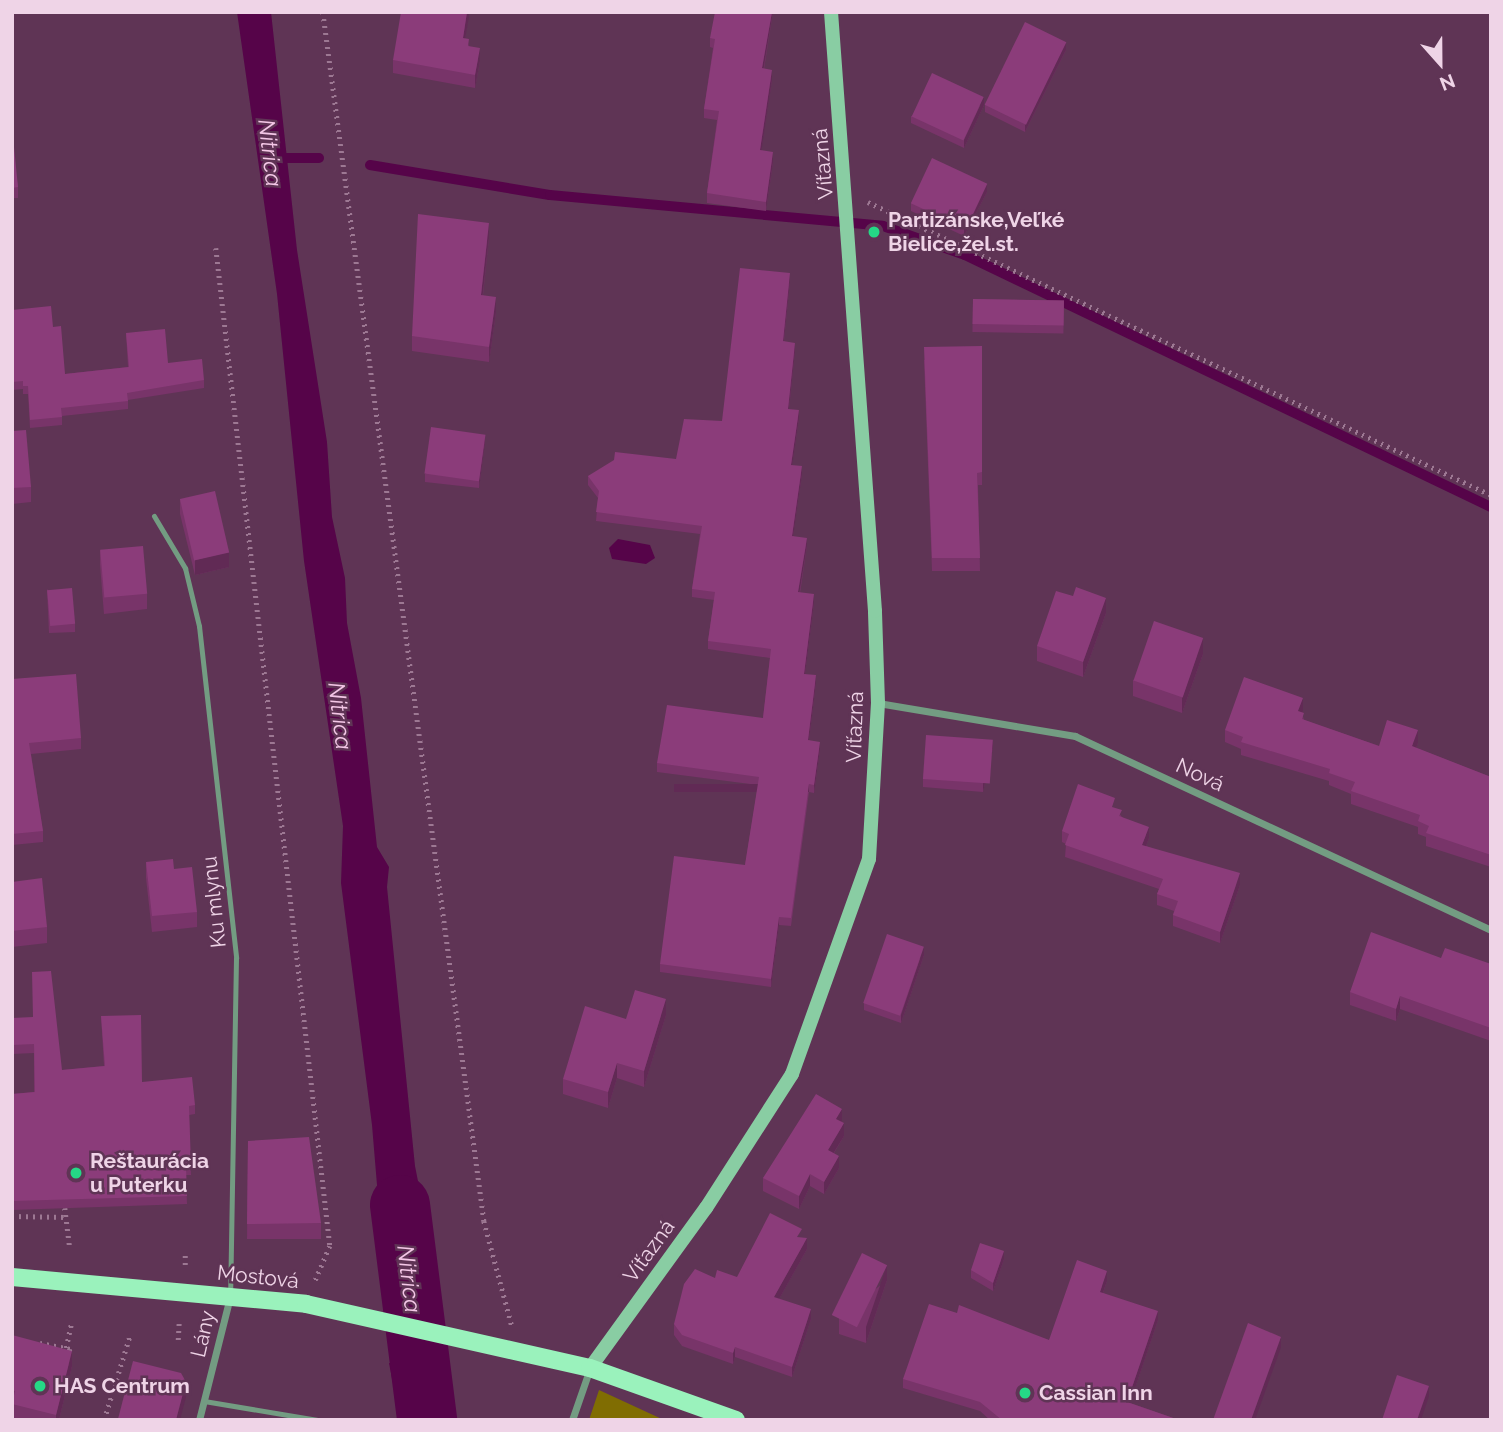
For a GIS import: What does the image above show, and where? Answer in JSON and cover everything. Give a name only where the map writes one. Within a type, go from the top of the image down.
[{"type":"main road","name":"Víťazná","points":[[590,1367],[706,1208],[792,1074],[869,859],[878,703],[850,235],[831,12]]},
{"type":"main road","name":"Mostová","points":[[12,1277],[306,1304],[590,1367]]},
{"type":"main road","points":[[590,1367],[736,1420]]},
{"type":"street","name":"Nová","points":[[878,703],[1075,736],[1491,930]]},
{"type":"street","name":"Lány","points":[[199,1420],[230,1297]]},
{"type":"street","points":[[572,1420],[590,1367]]},
{"type":"lane","name":"Ku mlynu","points":[[154,516],[185,568],[199,626],[236,958],[230,1297]]},
{"type":"lane","points":[[204,1401],[317,1420]]},
{"type":"path","points":[[323,12],[484,1221],[519,1351]]},
{"type":"path","points":[[847,192],[1491,495]]},
{"type":"path","points":[[216,248],[330,1246],[306,1304]]},
{"type":"path","points":[[65,1208],[70,1247]]},
{"type":"path","points":[[12,1216],[66,1217]]},
{"type":"path","points":[[185,1254],[185,1265]]},
{"type":"path","points":[[178,1340],[179,1324]]},
{"type":"path","points":[[66,1348],[71,1325]]},
{"type":"path","points":[[104,1420],[130,1335]]},
{"type":"path","points":[[34,1341],[70,1349],[68,1360],[55,1357]]},
{"type":"shaded area","points":[[599,1390],[664,1420],[589,1420]]},
{"type":"water","points":[[237,12],[271,12],[297,250],[327,442],[332,517],[345,578],[347,623],[361,698],[377,847],[389,867],[387,887],[415,1166],[440,1292],[385,1281],[372,1125],[341,883],[343,826],[304,561],[277,294]]},
{"type":"water","points":[[618,539],[650,545],[655,558],[646,564],[612,559],[609,548]]},
{"type":"water","points":[[389,1363],[450,1375],[455,1420],[400,1420]]},
{"type":"building","points":[[401,12],[467,12],[463,38],[469,39],[468,46],[480,48],[475,75],[393,60]]},
{"type":"building","points":[[715,12],[772,12],[762,68],[772,70],[760,150],[773,152],[766,202],[707,193],[719,111],[704,109],[715,39],[710,38]]},
{"type":"building","points":[[1025,22],[1066,42],[1026,125],[985,105]]},
{"type":"building","points":[[932,73],[984,97],[963,141],[912,117]]},
{"type":"building","points":[[12,147],[18,187],[12,188]]},
{"type":"building","points":[[932,158],[987,184],[966,229],[911,203]]},
{"type":"building","points":[[418,214],[489,223],[481,295],[496,297],[489,347],[412,336]]},
{"type":"building","points":[[740,268],[790,273],[783,341],[795,343],[788,409],[799,410],[791,465],[802,466],[792,536],[807,538],[798,592],[814,594],[804,674],[816,675],[808,740],[820,742],[814,785],[809,784],[791,918],[779,917],[771,979],[660,964],[674,856],[745,865],[759,777],[657,763],[667,705],[763,718],[771,649],[708,641],[715,592],[692,589],[702,526],[596,512],[599,491],[588,476],[614,460],[615,452],[676,459],[684,419],[722,421]]},
{"type":"building","points":[[973,299],[1064,301],[1064,326],[973,324]]},
{"type":"building","points":[[51,306],[53,327],[61,326],[65,374],[129,367],[126,333],[165,329],[168,363],[202,359],[204,380],[127,393],[128,401],[61,408],[62,417],[30,420],[28,386],[23,386],[23,381],[12,382],[12,310]]},
{"type":"building","points":[[982,346],[982,472],[977,473],[980,558],[932,558],[924,347]]},
{"type":"building","points":[[431,427],[485,435],[479,481],[424,474]]},
{"type":"building","points":[[26,430],[31,487],[12,488],[12,431]]},
{"type":"building","points":[[215,491],[229,552],[194,560],[180,499]]},
{"type":"building","points":[[143,546],[147,594],[104,598],[100,550]]},
{"type":"building","points":[[1076,587],[1106,598],[1083,662],[1037,646],[1056,591],[1073,596]]},
{"type":"building","points":[[72,588],[75,624],[50,626],[47,590]]},
{"type":"building","points":[[1154,621],[1203,638],[1183,697],[1133,681]]},
{"type":"building","points":[[76,674],[81,738],[29,743],[43,831],[12,834],[12,679]]},
{"type":"building","points":[[1244,677],[1303,698],[1298,711],[1304,713],[1302,719],[1379,746],[1387,720],[1418,730],[1412,746],[1491,777],[1491,855],[1426,833],[1429,826],[1418,821],[1420,815],[1351,791],[1355,782],[1329,773],[1330,769],[1241,742],[1243,737],[1225,730]]},
{"type":"building","points":[[926,735],[993,740],[990,784],[923,779]]},
{"type":"building","points":[[1078,784],[1115,798],[1112,807],[1122,810],[1119,816],[1149,827],[1142,845],[1240,873],[1220,932],[1173,915],[1178,901],[1157,894],[1163,879],[1065,845],[1069,834],[1062,831]]},
{"type":"building","points":[[173,859],[174,869],[192,867],[197,912],[152,916],[146,862]]},
{"type":"building","points":[[42,878],[47,927],[12,931],[12,882]]},
{"type":"building","points":[[1371,932],[1441,958],[1445,948],[1491,964],[1491,1028],[1400,996],[1396,1009],[1350,992]]},
{"type":"building","points":[[887,934],[924,947],[900,1016],[863,1003]]},
{"type":"building","points":[[51,971],[62,1070],[105,1066],[101,1016],[141,1015],[142,1082],[192,1077],[195,1105],[189,1106],[191,1166],[186,1166],[187,1196],[12,1201],[12,1094],[35,1092],[34,1044],[12,1045],[12,1018],[33,1017],[32,972]]},
{"type":"building","points":[[635,990],[666,999],[644,1071],[617,1063],[608,1092],[563,1079],[585,1006],[626,1019]]},
{"type":"building","points":[[816,1094],[842,1109],[836,1119],[844,1123],[828,1150],[839,1156],[824,1182],[810,1174],[799,1196],[763,1178]]},
{"type":"building","points":[[309,1137],[321,1223],[247,1224],[248,1141]]},
{"type":"building","points":[[770,1213],[802,1229],[797,1237],[807,1238],[774,1297],[811,1309],[792,1367],[735,1347],[733,1353],[682,1335],[674,1324],[684,1284],[695,1269],[715,1278],[717,1270],[737,1277]]},
{"type":"building","points":[[980,1243],[1004,1251],[993,1283],[971,1270]]},
{"type":"building","points":[[862,1253],[887,1265],[857,1327],[832,1315]]},
{"type":"building","points":[[1077,1260],[1107,1271],[1100,1292],[1158,1311],[1127,1402],[1179,1420],[1002,1420],[980,1402],[903,1379],[929,1304],[957,1313],[959,1305],[1049,1340]]},
{"type":"building","points":[[1248,1323],[1281,1337],[1251,1420],[1213,1420]]},
{"type":"building","name":"HAS Centrum","points":[[12,1335],[72,1351],[56,1415],[12,1404],[15,1391],[12,1390]]},
{"type":"building","points":[[133,1361],[181,1373],[186,1382],[176,1420],[118,1419]]},
{"type":"building","points":[[1397,1375],[1429,1386],[1417,1420],[1382,1420]]},
{"type":"waterway","points":[[278,158],[319,158]]},
{"type":"waterway","points":[[370,165],[550,195],[883,226],[965,255],[1491,507]]},
{"type":"waterway","name":"Nitrica","points":[[400,1205],[427,1420]]},
{"type":"place","name":"Partizánske,Veľké Bielice,žel.st.","points":[[874,232]]},
{"type":"place","name":"Reštaurácia u Puterku","points":[[76,1173]]},
{"type":"place","name":"HAS Centrum","points":[[40,1386]]},
{"type":"place","name":"Cassian Inn","points":[[1025,1393]]}]
